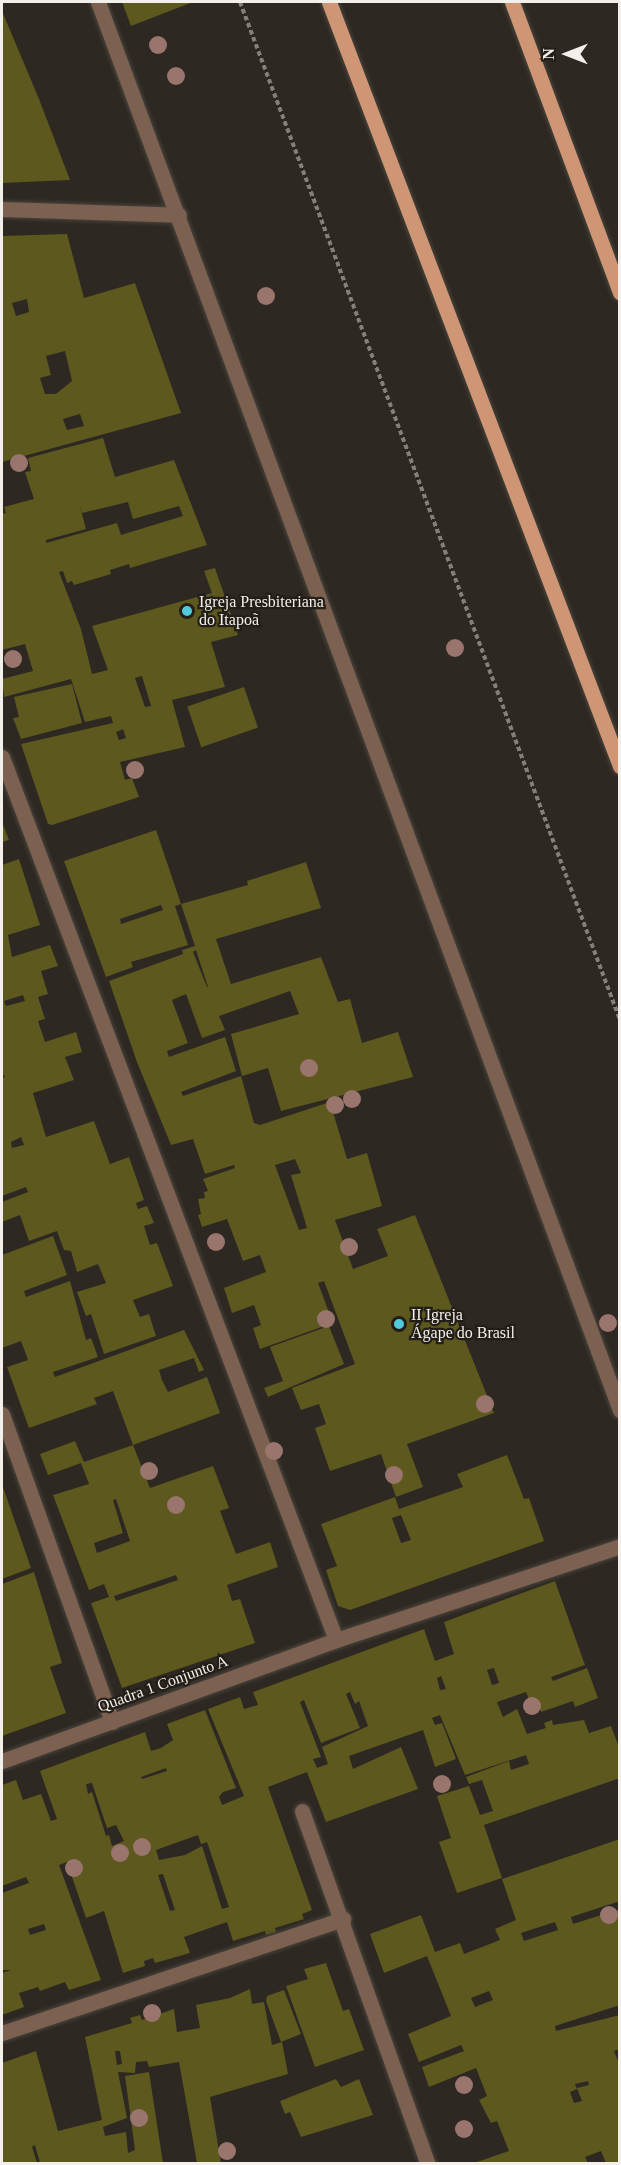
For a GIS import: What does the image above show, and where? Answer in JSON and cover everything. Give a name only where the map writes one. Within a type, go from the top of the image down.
[{"type":"main road","points":[[329,2],[619,760]]},
{"type":"main road","points":[[512,2],[620,293]]},
{"type":"street","points":[[98,2],[179,215],[620,1410]]},
{"type":"street","points":[[2,209],[179,215]]},
{"type":"street","points":[[2,757],[336,1640]]},
{"type":"street","points":[[2,1414],[112,1722]]},
{"type":"street","name":"Quadra 1 Conjunto A","points":[[2,1761],[336,1640],[620,1546]]},
{"type":"street","points":[[302,1811],[343,1919],[428,2163]]},
{"type":"street","points":[[2,2033],[343,1919]]},
{"type":"path","points":[[240,2],[620,1020]]},
{"type":"building","points":[[122,2],[193,2],[131,26]]},
{"type":"building","points":[[2,11],[39,99],[70,180],[2,183]]},
{"type":"building","points":[[67,234],[84,298],[135,283],[181,413],[2,462],[2,236]],"holes":[[[27,299],[29,312],[16,316],[12,303]],[[65,351],[72,381],[56,394],[45,394],[40,378],[51,375],[46,356]],[[80,414],[84,426],[67,430],[63,419]]]},
{"type":"building","points":[[103,438],[115,477],[174,460],[207,545],[130,568],[129,564],[110,570],[111,574],[74,585],[72,581],[67,583],[63,571],[59,572],[81,629],[92,674],[108,670],[92,626],[212,593],[204,571],[215,568],[238,635],[211,642],[225,687],[172,700],[185,747],[120,762],[125,780],[132,778],[139,797],[52,825],[48,824],[21,744],[113,723],[111,716],[85,722],[71,679],[4,697],[2,679],[33,671],[25,644],[2,650],[2,514],[6,513],[4,507],[34,499],[25,472],[31,471],[28,458]],"holes":[[[78,499],[82,513],[128,502],[133,519],[179,506],[183,516],[121,535],[117,523],[46,543],[46,540],[86,529]],[[142,676],[151,706],[145,707],[135,678]],[[123,729],[126,738],[119,740],[116,732]]]},
{"type":"building","points":[[72,684],[82,723],[21,739],[13,718],[19,717],[14,697]]},
{"type":"building","points":[[244,687],[258,728],[201,747],[187,707]]},
{"type":"building","points":[[2,822],[9,840],[2,842]]},
{"type":"building","points":[[156,830],[181,904],[175,906],[188,945],[131,962],[133,967],[106,977],[64,861]],"holes":[[[161,905],[163,910],[121,924],[120,919]]]},
{"type":"building","points":[[19,859],[40,925],[8,935],[12,957],[50,945],[58,966],[41,971],[48,994],[38,997],[45,1019],[38,1021],[45,1042],[76,1032],[82,1052],[65,1057],[74,1080],[33,1093],[46,1137],[94,1121],[110,1164],[129,1157],[144,1200],[136,1203],[138,1209],[147,1206],[154,1223],[144,1226],[150,1245],[157,1243],[173,1286],[133,1300],[140,1317],[149,1314],[156,1336],[104,1354],[91,1314],[86,1316],[77,1292],[106,1283],[98,1264],[77,1272],[71,1251],[64,1250],[57,1231],[29,1241],[20,1215],[2,1222],[2,1202],[28,1192],[26,1187],[2,1196],[2,1078],[5,1077],[2,1073],[2,865]],"holes":[[[23,995],[25,1001],[6,1006],[4,1001]],[[21,1137],[24,1145],[12,1148],[11,1142]]]},
{"type":"building","points":[[306,862],[321,908],[216,939],[231,984],[321,957],[338,1002],[350,999],[362,1043],[398,1032],[413,1077],[281,1111],[268,1068],[242,1076],[231,1034],[299,1014],[290,991],[219,1016],[225,1030],[202,1038],[186,994],[172,1000],[188,1043],[167,1051],[169,1057],[225,1037],[236,1071],[181,1092],[183,1096],[241,1076],[254,1123],[260,1125],[330,1102],[347,1159],[367,1153],[382,1206],[335,1220],[353,1269],[388,1256],[377,1229],[415,1215],[494,1413],[407,1444],[423,1487],[396,1497],[381,1454],[330,1471],[315,1428],[326,1424],[319,1404],[301,1410],[292,1388],[355,1364],[324,1281],[318,1283],[333,1323],[260,1349],[253,1328],[261,1325],[254,1305],[232,1313],[224,1288],[266,1272],[260,1255],[243,1261],[227,1219],[202,1227],[198,1215],[201,1214],[198,1199],[205,1198],[204,1192],[208,1191],[203,1179],[235,1168],[234,1165],[205,1174],[193,1139],[171,1145],[137,1062],[109,981],[183,954],[182,950],[195,946],[181,904],[248,885],[247,881]],"holes":[[[196,950],[208,987],[207,987],[193,952]],[[295,1159],[301,1173],[291,1175],[307,1228],[299,1230],[275,1165]]]},
{"type":"building","points":[[53,1236],[67,1275],[24,1291],[26,1297],[70,1281],[86,1340],[91,1338],[98,1357],[53,1372],[55,1377],[184,1330],[204,1370],[199,1372],[194,1358],[159,1370],[162,1380],[168,1392],[207,1377],[220,1413],[133,1445],[113,1391],[94,1398],[97,1404],[29,1428],[7,1367],[28,1360],[21,1341],[2,1348],[2,1255]]},
{"type":"building","points":[[329,1326],[344,1364],[268,1397],[264,1388],[283,1381],[270,1347]]},
{"type":"building","points":[[75,1441],[84,1462],[133,1445],[150,1488],[213,1466],[229,1508],[220,1511],[236,1554],[270,1542],[278,1567],[227,1585],[232,1601],[240,1599],[255,1643],[122,1688],[91,1603],[109,1597],[104,1584],[89,1590],[53,1495],[89,1484],[81,1463],[48,1475],[40,1454]],"holes":[[[116,1499],[130,1541],[97,1553],[94,1543],[123,1533],[113,1500]],[[176,1575],[178,1580],[116,1601],[114,1596]]]},
{"type":"building","points":[[507,1455],[524,1499],[529,1498],[544,1541],[350,1610],[338,1606],[326,1570],[337,1566],[321,1524],[395,1497],[399,1509],[463,1487],[457,1474]],"holes":[[[401,1515],[411,1540],[401,1543],[392,1518]]]},
{"type":"building","points":[[2,1484],[31,1568],[2,1579]]},
{"type":"building","points":[[34,1572],[62,1663],[50,1667],[66,1713],[2,1736],[2,1584]]},
{"type":"building","points":[[555,1581],[585,1665],[551,1677],[553,1681],[587,1668],[598,1698],[575,1707],[573,1701],[541,1712],[537,1703],[531,1704],[526,1692],[497,1702],[503,1717],[517,1709],[527,1734],[546,1728],[544,1723],[552,1720],[553,1725],[584,1720],[589,1733],[611,1726],[620,1750],[620,1778],[484,1825],[502,1878],[457,1893],[439,1842],[451,1838],[437,1796],[469,1786],[480,1815],[493,1811],[482,1780],[469,1784],[466,1777],[509,1761],[511,1770],[529,1764],[526,1755],[465,1775],[440,1715],[432,1718],[435,1725],[442,1723],[456,1759],[435,1767],[423,1730],[349,1756],[353,1769],[401,1747],[418,1789],[326,1822],[307,1772],[268,1787],[312,1910],[302,1914],[304,1919],[275,1928],[276,1932],[266,1935],[265,1931],[233,1941],[227,1922],[184,1937],[190,1953],[155,1963],[153,1958],[144,1961],[145,1966],[123,1973],[104,1911],[86,1918],[67,1862],[59,1865],[101,1980],[69,1990],[65,1982],[40,1991],[38,1987],[19,1993],[24,2007],[2,2015],[2,1973],[11,1970],[2,1970],[2,1893],[29,1883],[26,1877],[2,1886],[2,1785],[16,1780],[23,1800],[41,1794],[51,1821],[57,1819],[40,1771],[145,1732],[151,1751],[161,1748],[173,1740],[167,1724],[205,1710],[236,1788],[223,1792],[219,1797],[222,1805],[244,1796],[208,1709],[240,1697],[244,1709],[258,1705],[253,1692],[424,1629],[435,1661],[454,1654],[444,1622]],"holes":[[[494,1668],[499,1683],[492,1685],[487,1670]],[[441,1676],[446,1689],[440,1690],[437,1678]],[[350,1692],[355,1704],[359,1701],[368,1726],[322,1747],[328,1764],[317,1768],[313,1759],[321,1757],[300,1702],[304,1700],[321,1743],[360,1728],[346,1694]],[[166,1768],[167,1771],[142,1779],[141,1777]],[[92,1783],[107,1828],[116,1825],[124,1841],[112,1846],[109,1835],[106,1836],[92,1792],[88,1794],[86,1784]],[[198,1835],[201,1844],[207,1842],[229,1907],[222,1909],[202,1846],[185,1855],[159,1860],[156,1850]],[[163,1874],[175,1910],[170,1911],[158,1875]],[[44,1924],[46,1930],[30,1935],[28,1929]]]},
{"type":"building","points":[[620,1839],[620,1901],[571,1917],[573,1924],[620,1909],[620,2005],[555,2026],[556,2031],[620,2015],[620,2049],[614,2051],[620,2066],[620,2163],[606,2163],[601,2151],[585,2157],[588,2163],[474,2163],[509,2151],[497,2121],[491,2123],[479,2100],[487,2096],[476,2068],[429,2087],[422,2067],[464,2051],[461,2045],[419,2062],[408,2034],[451,2016],[427,1956],[384,1973],[370,1934],[421,1915],[435,1952],[460,1943],[464,1954],[500,1940],[495,1929],[516,1920],[502,1879]],"holes":[[[555,1922],[558,1930],[524,1941],[521,1933]],[[489,1991],[493,2000],[475,2007],[471,1998]],[[588,2081],[589,2085],[577,2088],[582,2101],[574,2103],[570,2092],[577,2089],[575,2084]]]},
{"type":"building","points":[[326,1963],[343,2011],[349,2009],[364,2050],[315,2067],[286,1986],[308,1979],[304,1969]]},
{"type":"building","points":[[250,1989],[252,2004],[264,2002],[272,2045],[282,2042],[288,2074],[210,2097],[221,2163],[197,2163],[179,2062],[149,2067],[147,2061],[136,2062],[135,2073],[118,2072],[127,2118],[103,2127],[105,2136],[126,2132],[128,2153],[135,2150],[125,2076],[149,2072],[163,2163],[40,2163],[35,2145],[32,2147],[37,2163],[2,2163],[2,2063],[36,2051],[58,2131],[102,2120],[85,2037],[132,2023],[130,2018],[140,2015],[142,2020],[174,2009],[177,2032],[200,2028],[196,2005],[230,1998]],"holes":[[[115,2051],[120,2051],[122,2064],[117,2065]]]},
{"type":"building","points":[[284,1990],[301,2034],[281,2042],[266,2001],[267,1996]]},
{"type":"building","points":[[336,2079],[341,2087],[359,2079],[373,2115],[301,2137],[290,2112],[285,2114],[280,2101]]},
{"type":"place","name":"Igreja Presbiteriana do Itapoã","points":[[187,611]]},
{"type":"place","name":"II Igreja Ágape do Brasil","points":[[399,1324]]}]
